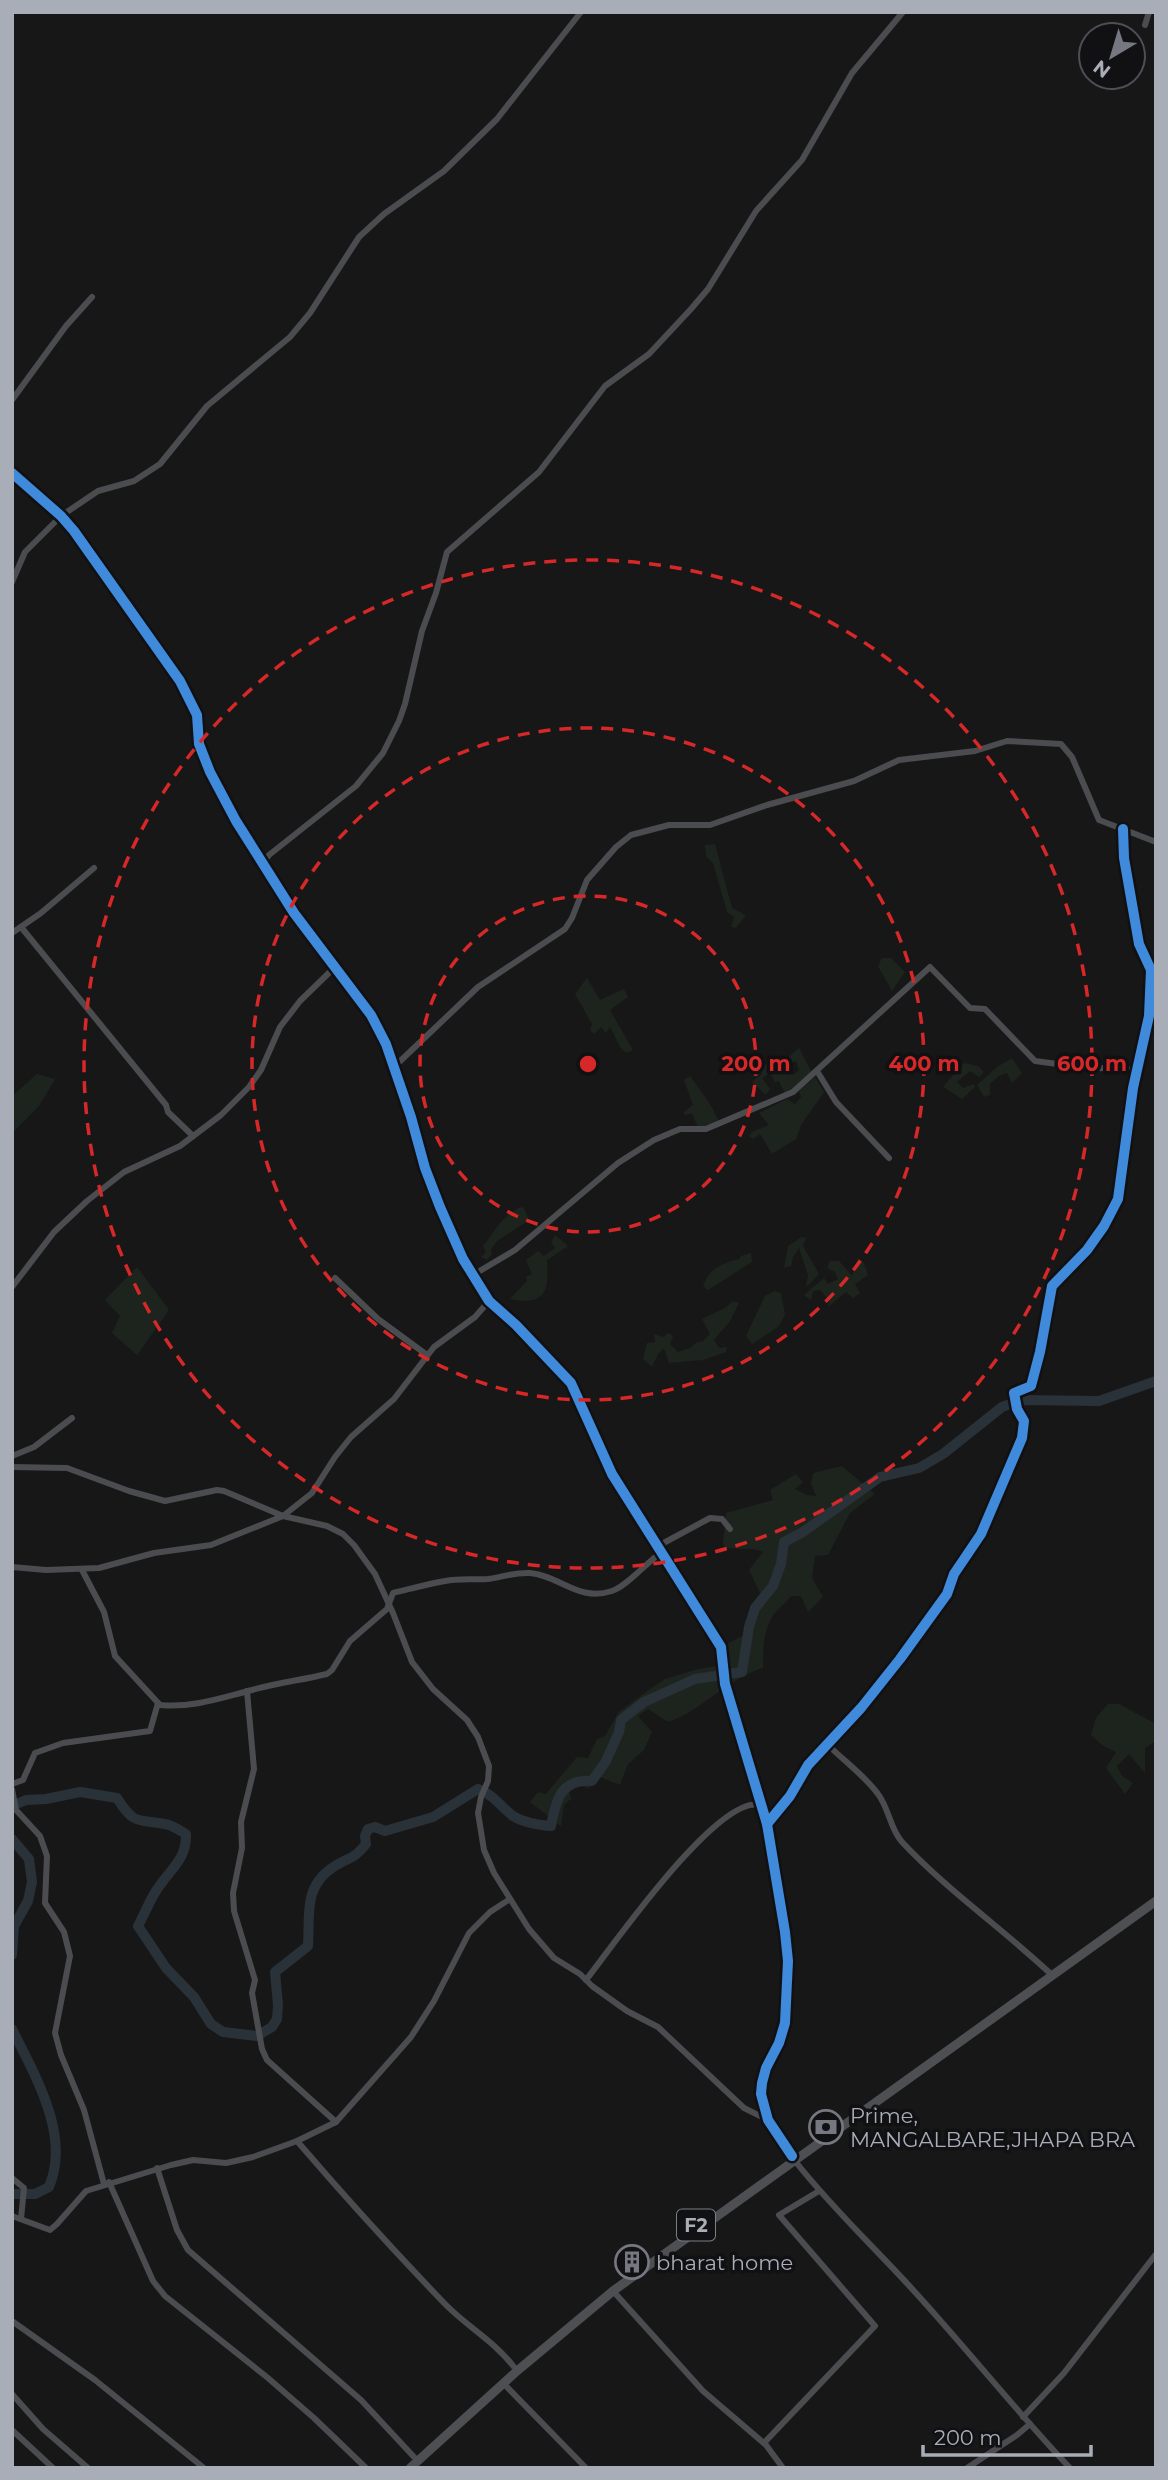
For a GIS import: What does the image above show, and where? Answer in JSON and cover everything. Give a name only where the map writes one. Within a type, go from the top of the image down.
[{"type":"main road","name":"F2","points":[[402,2468],[514,2367],[611,2287],[1156,1901]]},
{"type":"main road","name":"F2","points":[[410,2468],[503,2384],[613,2291],[794,2159]]},
{"type":"street","points":[[12,582],[25,552],[61,516],[98,491],[134,481],[160,464],[207,407],[290,337],[310,313],[359,237],[444,171],[497,119],[581,12]]},
{"type":"street","points":[[264,863],[269,855],[356,786],[383,753],[405,704],[416,651],[447,552],[539,472],[605,386],[649,354],[708,289],[757,211],[802,160],[852,73],[903,12]]},
{"type":"street","points":[[12,400],[66,326],[92,297]]},
{"type":"street","points":[[12,473],[61,516],[180,681],[197,715],[199,744],[210,772],[236,821],[294,913],[371,1015],[386,1044],[425,1168],[440,1207],[473,1275],[489,1301],[516,1325],[571,1383],[612,1474],[721,1647],[725,1684],[767,1824],[788,1961],[785,2023],[762,2083],[762,2104],[768,2120],[819,2191],[915,2291],[1070,2468]]},
{"type":"street","points":[[394,1067],[478,987],[565,929],[592,874],[616,847],[631,835],[669,825],[710,825],[767,804],[854,781],[899,760],[975,751],[1007,741],[1061,744],[1072,758],[1099,820],[1156,842]]},
{"type":"street","points":[[767,1824],[790,1796],[808,1765],[900,1659],[947,1594],[954,1574],[981,1534],[1022,1438],[1024,1421],[1017,1409],[1014,1393],[1031,1385],[1052,1286],[1087,1250],[1118,1199],[1137,1070],[1149,1016],[1151,970],[1139,944],[1124,858],[1123,829]]},
{"type":"street","points":[[12,933],[41,913],[94,868]]},
{"type":"street","points":[[21,927],[166,1105],[168,1112],[193,1136]]},
{"type":"street","points":[[12,1287],[54,1231],[86,1201],[124,1172],[180,1146],[221,1115],[249,1087],[267,1059],[280,1027],[300,1001],[335,967]]},
{"type":"street","points":[[473,1275],[515,1250],[618,1163],[654,1140],[680,1129],[706,1129],[793,1093],[930,967],[970,1007],[985,1009],[1035,1061],[1137,1070]]},
{"type":"street","points":[[817,1071],[835,1102],[879,1151],[889,1158]]},
{"type":"street","points":[[335,1278],[378,1319],[428,1355]]},
{"type":"street","points":[[12,1567],[46,1570],[99,1568],[154,1553],[211,1545],[283,1516],[312,1493],[351,1437],[394,1399],[434,1347],[475,1317],[489,1301]]},
{"type":"street","points":[[12,1456],[34,1447],[72,1418]]},
{"type":"street","points":[[12,1467],[67,1468],[165,1501],[224,1491],[283,1516],[327,1527],[347,1538],[375,1574],[412,1662],[433,1689],[467,1720],[478,1737],[489,1766],[488,1781],[478,1813],[484,1850],[494,1873],[535,1936],[554,1958],[572,1968],[626,2011],[658,2027],[744,2108],[768,2120]]},
{"type":"street","points":[[82,1570],[104,1612],[115,1656],[158,1703],[191,1705],[327,1674],[350,1642],[387,1609],[393,1593],[445,1581],[492,1578],[527,1572],[539,1574],[576,1591],[603,1593],[627,1583],[660,1549],[710,1518],[722,1519],[730,1530]]},
{"type":"street","points":[[247,1691],[254,1769],[241,1822],[242,1849],[233,1893],[234,1911],[255,1980],[252,1993],[267,2060],[336,2122]]},
{"type":"street","points":[[158,1703],[149,1731],[56,1745],[35,1753],[23,1780],[13,1788],[16,1810],[40,1836],[47,1856],[45,1903],[64,1932],[70,1956],[55,2033],[61,2055],[84,2110],[106,2183],[153,2281],[165,2296],[268,2378],[366,2468]]},
{"type":"street","points":[[828,1745],[879,1795],[899,1839],[956,1895],[1021,1946],[1052,1975]]},
{"type":"street","points":[[586,1980],[688,1852],[744,1806],[760,1805]]},
{"type":"street","points":[[12,2216],[50,2230],[86,2191],[106,2183],[193,2160],[226,2163],[253,2157],[297,2141],[336,2122],[411,2037],[434,2001],[469,1933],[490,1912],[510,1899]]},
{"type":"street","points":[[297,2141],[408,2266],[454,2313],[496,2345],[514,2367]]},
{"type":"street","points":[[157,2168],[177,2230],[188,2250],[361,2400],[414,2457]]},
{"type":"street","points":[[12,2178],[24,2188],[21,2219]]},
{"type":"street","points":[[764,2443],[875,2326],[779,2215],[819,2191]]},
{"type":"street","points":[[1023,2417],[1064,2373],[1156,2254]]},
{"type":"street","points":[[613,2291],[703,2391],[764,2443],[783,2468]]},
{"type":"street","points":[[12,2321],[95,2381],[204,2468]]},
{"type":"street","points":[[503,2384],[586,2468]]},
{"type":"street","points":[[12,2394],[43,2429],[88,2468]]},
{"type":"street","points":[[967,2468],[1030,2424]]},
{"type":"street","points":[[12,2430],[53,2468]]},
{"type":"shaded area","points":[[715,844],[732,908],[746,915],[736,928],[731,927],[734,917],[727,912],[713,863],[706,856],[705,845]]},
{"type":"shaded area","points":[[882,958],[891,958],[905,972],[892,991],[878,966]]},
{"type":"shaded area","points":[[587,978],[600,1000],[624,989],[628,997],[610,1010],[633,1050],[626,1053],[620,1047],[610,1027],[606,1033],[601,1027],[594,1034],[590,1030],[592,1024],[575,994]]},
{"type":"shaded area","points":[[799,1048],[812,1073],[792,1091],[785,1093],[779,1081],[775,1082],[770,1073],[762,1078],[770,1089],[766,1095],[752,1082],[762,1074],[760,1069],[766,1064],[780,1064],[793,1075],[799,1070],[796,1061],[789,1064],[787,1058]]},
{"type":"shaded area","points":[[1012,1058],[1022,1073],[1012,1083],[1007,1073],[999,1076],[990,1084],[990,1095],[984,1097],[977,1085]]},
{"type":"shaded area","points":[[964,1063],[978,1066],[984,1072],[979,1077],[970,1071],[957,1082],[963,1088],[974,1084],[975,1087],[962,1099],[943,1087]]},
{"type":"shaded area","points":[[37,1074],[55,1079],[39,1106],[12,1133],[12,1096]]},
{"type":"shaded area","points":[[690,1076],[719,1121],[701,1128],[692,1113],[685,1115],[684,1112],[693,1105],[684,1080]]},
{"type":"shaded area","points":[[815,1077],[824,1092],[801,1125],[796,1139],[772,1154],[760,1134],[753,1139],[749,1136],[769,1125],[759,1113],[787,1099],[795,1104],[801,1097],[799,1091]]},
{"type":"shaded area","points":[[520,1207],[524,1208],[529,1220],[497,1241],[487,1260],[481,1257],[486,1252],[483,1246],[499,1225]]},
{"type":"shaded area","points":[[555,1235],[568,1246],[547,1260],[547,1281],[543,1294],[531,1300],[510,1299],[527,1281],[526,1277],[532,1274],[526,1260],[538,1251],[544,1256],[555,1248],[551,1242]]},
{"type":"shaded area","points":[[802,1237],[806,1238],[803,1246],[819,1274],[806,1287],[808,1275],[799,1248],[791,1266],[784,1268],[788,1246]]},
{"type":"shaded area","points":[[751,1253],[752,1262],[708,1290],[703,1286],[717,1268]]},
{"type":"shaded area","points":[[858,1258],[864,1263],[868,1275],[855,1284],[860,1293],[853,1298],[846,1292],[828,1307],[829,1300],[820,1290],[813,1291],[811,1300],[804,1295],[824,1278],[828,1284],[838,1279],[835,1272],[827,1268],[830,1261],[839,1261],[852,1276]]},
{"type":"shaded area","points":[[137,1267],[169,1310],[137,1355],[112,1333],[120,1316],[105,1300]]},
{"type":"shaded area","points":[[775,1291],[781,1293],[785,1315],[778,1327],[752,1344],[746,1336],[765,1296]]},
{"type":"shaded area","points":[[733,1301],[739,1303],[730,1321],[714,1340],[719,1348],[727,1347],[726,1352],[703,1360],[669,1363],[664,1348],[652,1367],[643,1359],[647,1343],[655,1342],[654,1334],[663,1337],[669,1333],[673,1336],[670,1344],[678,1352],[702,1342],[710,1334],[702,1319]]},
{"type":"shaded area","points":[[842,1466],[875,1494],[850,1513],[828,1555],[815,1556],[812,1578],[823,1597],[808,1612],[801,1596],[791,1596],[774,1614],[765,1635],[763,1668],[738,1679],[693,1710],[668,1722],[648,1709],[638,1716],[652,1732],[644,1750],[628,1764],[620,1785],[600,1777],[589,1788],[579,1786],[569,1790],[571,1799],[564,1805],[561,1826],[530,1802],[538,1792],[546,1794],[577,1757],[588,1758],[597,1739],[605,1736],[619,1712],[654,1686],[665,1679],[698,1669],[724,1665],[721,1647],[744,1635],[760,1593],[749,1570],[763,1552],[725,1547],[723,1543],[726,1513],[773,1500],[770,1490],[796,1474],[803,1482],[795,1489],[816,1496],[811,1484],[813,1473]]},
{"type":"shaded area","points":[[1108,1704],[1119,1704],[1156,1724],[1156,1741],[1145,1748],[1145,1773],[1129,1754],[1117,1766],[1122,1776],[1133,1783],[1125,1794],[1106,1768],[1116,1752],[1091,1735],[1096,1718]]},
{"type":"waterway","points":[[12,1806],[26,1800],[80,1792],[117,1798],[132,1817],[168,1825],[186,1834],[184,1851],[156,1891],[138,1926],[166,1968],[194,1997],[211,2024],[223,2032],[257,2036],[272,2027],[277,2019],[275,1972],[308,1946],[309,1911],[313,1891],[325,1874],[362,1849],[366,1844],[368,1829],[375,1827],[385,1831],[433,1817],[478,1789],[517,1818],[551,1826],[558,1799],[567,1787],[573,1783],[592,1781],[606,1761],[619,1732],[621,1720],[644,1702],[695,1679],[742,1672],[755,1608],[773,1586],[781,1564],[784,1542],[803,1532],[880,1477],[919,1468],[943,1454],[1002,1407],[1021,1400],[1099,1401],[1156,1381]]},
{"type":"waterway","points":[[12,1839],[29,1859],[32,1882],[28,1901],[14,1926],[12,1955]]},
{"type":"waterway","points":[[12,2029],[40,2086],[53,2127],[56,2147],[55,2167],[49,2187],[35,2194],[12,2194]]},
{"type":"cycle path","points":[[12,473],[74,531],[180,681],[197,715],[199,744],[210,772],[236,821],[294,913],[371,1015],[386,1044],[425,1168],[463,1259],[489,1301],[516,1325],[571,1383],[612,1474],[721,1647],[725,1684],[767,1824],[785,1932],[788,1961],[785,2023],[779,2043],[766,2068],[761,2094],[768,2120],[792,2156]]},
{"type":"cycle path","points":[[767,1824],[790,1796],[808,1765],[861,1708],[900,1659],[947,1594],[954,1574],[981,1534],[1022,1438],[1024,1421],[1017,1409],[1014,1393],[1031,1386],[1052,1286],[1087,1250],[1118,1199],[1133,1088],[1149,1016],[1151,970],[1139,944],[1124,858],[1123,829]]},
{"type":"place","name":"Prime, MANGALBARE,JHAPA BRA","points":[[826,2127]]},
{"type":"place","name":"bharat home","points":[[632,2262]]}]
